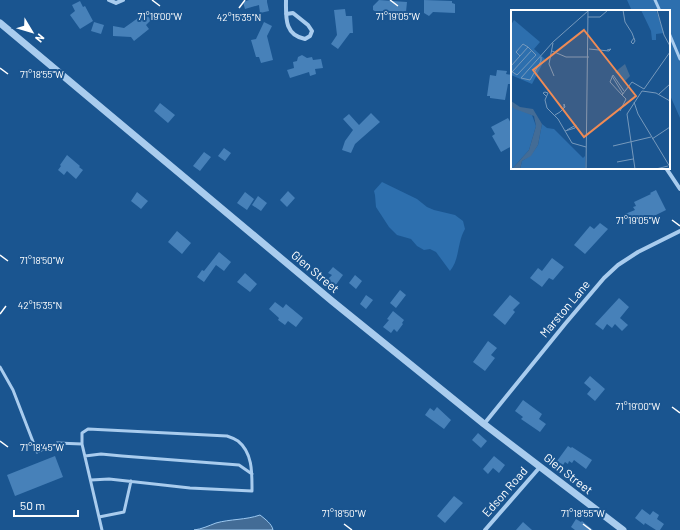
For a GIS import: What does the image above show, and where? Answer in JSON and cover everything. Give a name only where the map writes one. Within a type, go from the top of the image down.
[{"type":"street","points":[[108,0],[116,3],[123,0]]},
{"type":"street","points":[[286,0],[286,14],[286,23],[291,32],[297,38],[305,39],[310,36],[312,32],[308,25],[293,13],[286,14]]},
{"type":"street","name":"Glen Street","points":[[0,23],[332,301],[454,398],[484,424],[623,530]]},
{"type":"street","points":[[667,169],[680,189]]},
{"type":"street","name":"Marston Lane","points":[[484,424],[564,324],[604,278],[618,265],[638,252],[680,231]]},
{"type":"street","name":"Edson Road","points":[[485,530],[540,467]]},
{"type":"lane","points":[[655,0],[660,10]]},
{"type":"lane","points":[[670,35],[680,60]]},
{"type":"lane","points":[[0,367],[13,390],[37,452],[56,443],[66,442],[82,444]]},
{"type":"lane","points":[[91,480],[109,479],[190,488],[252,491],[251,464],[246,452],[238,441],[227,436],[88,429],[82,433],[82,444],[102,530]]},
{"type":"lane","points":[[85,456],[101,454],[239,465],[252,474]]},
{"type":"lane","points":[[99,517],[124,512],[131,481]]},
{"type":"shaded area","points":[[627,0],[680,0],[680,118],[670,95],[670,10],[632,10]]},
{"type":"shaded area","points":[[382,182],[417,199],[427,207],[455,215],[463,221],[465,229],[462,234],[457,256],[450,271],[436,252],[430,249],[424,250],[417,246],[411,239],[397,235],[389,227],[376,207],[374,191]]},
{"type":"shaded area","points":[[260,515],[270,524],[273,530],[194,530],[216,523]]},
{"type":"building","points":[[249,0],[267,0],[269,11],[260,13],[259,5],[245,9],[243,2]]},
{"type":"building","points":[[379,0],[407,2],[406,12],[387,11],[383,15],[378,13],[373,10],[373,6]]},
{"type":"building","points":[[424,0],[452,1],[452,3],[455,4],[455,13],[433,12],[429,16],[424,13]]},
{"type":"building","points":[[80,1],[83,7],[85,6],[93,21],[80,29],[70,15],[75,11],[72,5]]},
{"type":"building","points":[[345,9],[346,16],[352,16],[353,33],[350,33],[338,49],[331,44],[337,35],[334,10]]},
{"type":"building","points":[[145,13],[151,20],[146,25],[149,29],[134,41],[131,37],[113,36],[113,26],[124,28]]},
{"type":"building","points":[[94,22],[104,25],[101,34],[91,31]]},
{"type":"building","points":[[264,22],[272,26],[267,36],[273,60],[261,63],[259,57],[256,57],[251,40],[256,39]]},
{"type":"building","points":[[302,55],[307,58],[312,57],[313,60],[321,59],[323,68],[315,69],[316,74],[310,76],[309,72],[290,78],[287,70],[294,68],[293,62],[297,61],[298,57]]},
{"type":"building","points":[[497,70],[507,71],[506,74],[511,75],[511,84],[508,84],[505,100],[490,98],[490,96],[487,96],[490,75],[496,76]]},
{"type":"building","points":[[160,103],[175,115],[168,123],[154,111]]},
{"type":"building","points":[[371,113],[380,122],[355,144],[351,153],[342,150],[345,141],[353,130],[343,119],[349,114],[359,125]]},
{"type":"building","points":[[508,118],[511,123],[511,147],[501,152],[492,136],[495,134],[491,127]]},
{"type":"building","points":[[224,148],[231,153],[225,161],[218,156]]},
{"type":"building","points":[[204,152],[211,157],[200,171],[193,166]]},
{"type":"building","points":[[67,155],[83,170],[76,179],[67,171],[64,175],[58,170]]},
{"type":"building","points":[[656,190],[666,210],[650,218],[649,216],[636,223],[635,221],[630,224],[625,214],[635,210],[633,207],[636,206],[634,202]]},
{"type":"building","points":[[288,191],[295,198],[287,207],[280,200]]},
{"type":"building","points":[[137,192],[148,201],[141,209],[131,201]]},
{"type":"building","points":[[245,192],[254,199],[247,210],[237,203]]},
{"type":"building","points":[[258,196],[267,203],[261,211],[252,205]]},
{"type":"building","points":[[600,223],[608,229],[585,254],[574,245],[590,226],[594,229]]},
{"type":"building","points":[[177,231],[191,243],[182,254],[168,242]]},
{"type":"building","points":[[219,252],[231,262],[224,271],[216,265],[204,282],[197,277],[202,270],[204,271]]},
{"type":"building","points":[[552,258],[564,267],[553,280],[549,278],[542,287],[530,278],[538,268],[542,271]]},
{"type":"building","points":[[333,267],[343,275],[335,286],[327,280],[332,275],[328,273]]},
{"type":"building","points":[[245,273],[257,284],[250,292],[237,282]]},
{"type":"building","points":[[355,275],[362,281],[356,289],[349,283]]},
{"type":"building","points":[[400,290],[406,295],[396,308],[390,303]]},
{"type":"building","points":[[366,295],[373,300],[366,309],[360,304]]},
{"type":"building","points":[[510,295],[520,303],[513,310],[515,312],[505,325],[493,315]]},
{"type":"building","points":[[619,298],[629,307],[620,318],[628,325],[622,331],[615,324],[612,328],[607,324],[603,330],[595,324]]},
{"type":"building","points":[[275,302],[283,308],[286,304],[303,318],[296,327],[288,321],[285,325],[278,320],[279,318],[269,309]]},
{"type":"building","points":[[393,311],[404,320],[397,332],[394,329],[391,333],[383,327],[389,320],[387,319]]},
{"type":"building","points":[[488,341],[497,348],[491,355],[495,358],[485,371],[473,362]]},
{"type":"building","points":[[590,376],[605,389],[595,401],[587,394],[591,389],[584,383]]},
{"type":"building","points":[[523,400],[542,414],[539,419],[546,424],[540,432],[521,419],[523,417],[515,411]]},
{"type":"building","points":[[437,407],[451,420],[444,429],[425,415],[430,408],[434,411]]},
{"type":"building","points":[[478,433],[487,441],[481,448],[472,440]]},
{"type":"building","points":[[568,446],[592,460],[586,469],[574,460],[572,463],[569,461],[568,464],[565,462],[563,465],[557,461]]},
{"type":"building","points":[[55,456],[63,477],[15,496],[7,475]]},
{"type":"building","points":[[494,456],[505,465],[499,473],[493,468],[488,474],[483,469]]},
{"type":"building","points":[[454,496],[463,503],[445,523],[437,516]]},
{"type":"building","points":[[642,509],[650,515],[653,511],[659,515],[657,519],[664,524],[660,530],[656,530],[645,523],[644,525],[635,518]]},
{"type":"building","points":[[576,519],[581,522],[582,521],[593,530],[575,530],[571,527]]},
{"type":"building","points":[[523,522],[532,530],[516,530]]}]
